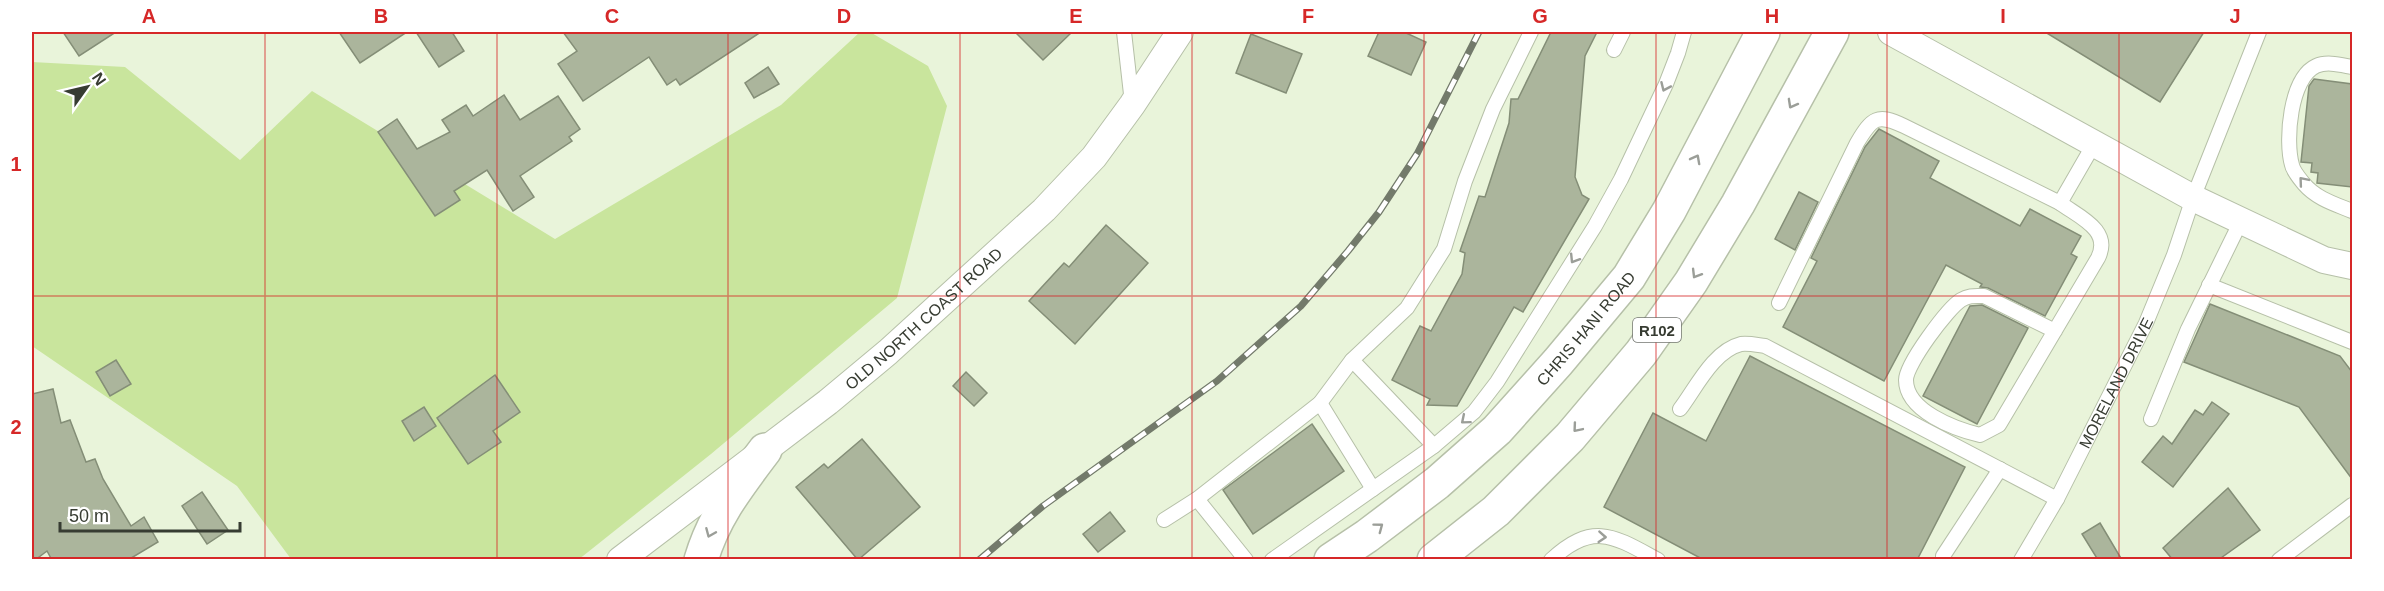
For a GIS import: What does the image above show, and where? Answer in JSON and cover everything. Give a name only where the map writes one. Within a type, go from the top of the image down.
[{"type":"main road","name":"CHRIS HANI ROAD","points":[[1330,560],[1367,536],[1437,483],[1497,430],[1629,277],[1669,211],[1763,32]]},
{"type":"main road","name":"R102","points":[[1434,560],[1496,511],[1570,437],[1641,353],[1691,282],[1738,204],[1832,32]]},
{"type":"main road","points":[[701,560],[709,534],[729,498],[765,450]]},
{"type":"street","name":"OLD NORTH COAST ROAD","points":[[620,560],[765,450],[888,352],[1044,210],[1094,157],[1132,105],[1180,32]]},
{"type":"street","points":[[1891,32],[2193,198],[2324,260],[2352,266]]},
{"type":"lane","points":[[1124,32],[1132,105]]},
{"type":"lane","points":[[1164,520],[1197,499],[1320,403],[1352,360],[1407,308],[1444,249],[1465,182],[1493,109],[1531,32]]},
{"type":"lane","points":[[1614,50],[1623,32]]},
{"type":"lane","points":[[1272,560],[1434,446],[1474,412],[1497,382],[1595,226],[1621,179],[1666,84],[1684,32]]},
{"type":"lane","name":"MORELAND DRIVE","points":[[2021,560],[2057,499],[2146,323],[2259,32]]},
{"type":"lane","points":[[2352,67],[2327,64],[2315,66],[2299,83],[2292,103],[2289,148],[2292,167],[2305,185],[2324,200],[2352,211]]},
{"type":"lane","points":[[1779,303],[1857,143],[1867,126],[1879,118],[1885,118],[2060,203],[2097,230],[2103,247],[2098,258],[2055,331],[1999,425],[1980,435],[1965,431],[1917,406],[1906,380],[1910,365],[1949,312],[1960,301],[1971,296],[1984,296],[2055,331]]},
{"type":"lane","points":[[2060,203],[2094,144]]},
{"type":"lane","points":[[2151,419],[2188,329],[2241,221]]},
{"type":"lane","points":[[2210,285],[2352,342]]},
{"type":"lane","points":[[1680,409],[1716,361],[1727,351],[1748,344],[1765,345],[2057,499]]},
{"type":"lane","points":[[1352,360],[1434,446]]},
{"type":"lane","points":[[1320,403],[1373,489]]},
{"type":"lane","points":[[1942,556],[2000,469]]},
{"type":"lane","points":[[1197,499],[1246,560]]},
{"type":"lane","points":[[2279,560],[2352,505]]},
{"type":"lane","points":[[1551,560],[1561,550],[1582,538],[1596,535],[1610,536],[1658,560]]},
{"type":"green space","points":[[860,32],[870,32],[928,66],[947,106],[897,298],[711,454],[578,559],[291,559],[237,486],[32,346],[32,62],[125,67],[240,160],[312,91],[555,239],[781,105]]},
{"type":"building","points":[[63,32],[116,32],[79,56]]},
{"type":"building","points":[[339,32],[407,32],[360,63]]},
{"type":"building","points":[[416,32],[452,32],[464,51],[439,67]]},
{"type":"building","points":[[563,32],[761,32],[680,85],[676,79],[667,85],[649,57],[583,101],[558,64],[577,51]]},
{"type":"building","points":[[1015,32],[1072,32],[1043,60]]},
{"type":"building","points":[[1379,32],[1404,32],[1426,42],[1411,75],[1368,56]]},
{"type":"building","points":[[1551,32],[1597,32],[1585,56],[1575,177],[1582,195],[1589,199],[1523,312],[1514,307],[1457,406],[1427,405],[1430,399],[1392,380],[1420,326],[1431,331],[1462,274],[1465,253],[1460,251],[1479,196],[1485,197],[1509,123],[1511,99],[1518,99]]},
{"type":"building","points":[[2045,32],[2204,32],[2160,102]]},
{"type":"building","points":[[1251,34],[1302,54],[1286,93],[1236,73]]},
{"type":"building","points":[[768,67],[779,84],[754,98],[745,83]]},
{"type":"building","points":[[2314,79],[2352,84],[2352,187],[2317,183],[2318,173],[2311,172],[2312,163],[2301,162],[2309,86]]},
{"type":"building","points":[[504,95],[520,120],[558,96],[580,129],[569,137],[572,141],[520,176],[534,197],[513,211],[487,170],[454,191],[460,200],[435,216],[378,132],[397,119],[417,149],[450,132],[442,120],[466,105],[473,116]]},
{"type":"building","points":[[1879,129],[1939,161],[1930,178],[2020,226],[2030,209],[2081,236],[2071,254],[2077,257],[2045,316],[1988,288],[1980,287],[1982,284],[1946,265],[1884,381],[1783,327],[1817,261],[1811,258],[1865,147]]},
{"type":"building","points":[[1799,192],[1818,202],[1795,250],[1775,239]]},
{"type":"building","points":[[1106,225],[1148,263],[1075,344],[1029,301],[1064,263],[1069,267]]},
{"type":"building","points":[[2210,304],[2340,356],[2352,372],[2352,479],[2299,407],[2184,362]]},
{"type":"building","points":[[1982,305],[2028,328],[1977,424],[1923,396],[1970,306]]},
{"type":"building","points":[[1750,356],[1965,467],[1917,560],[1704,560],[1604,507],[1653,413],[1706,441]]},
{"type":"building","points":[[116,360],[131,384],[110,396],[96,372]]},
{"type":"building","points":[[966,372],[987,393],[974,406],[953,386]]},
{"type":"building","points":[[495,375],[520,412],[493,431],[501,442],[468,464],[437,418]]},
{"type":"building","points":[[53,389],[61,423],[70,420],[86,462],[95,459],[103,479],[131,526],[144,517],[158,542],[128,560],[52,560],[47,551],[32,560],[32,394]]},
{"type":"building","points":[[2212,402],[2229,414],[2173,487],[2142,462],[2163,436],[2172,444],[2195,410],[2203,415]]},
{"type":"building","points":[[424,407],[436,426],[414,441],[402,421]]},
{"type":"building","points":[[1312,424],[1344,471],[1253,534],[1223,490]]},
{"type":"building","points":[[862,439],[920,507],[858,560],[796,487],[824,464],[828,468]]},
{"type":"building","points":[[2228,488],[2260,530],[2218,560],[2173,560],[2163,548]]},
{"type":"building","points":[[202,492],[228,530],[207,544],[182,506]]},
{"type":"building","points":[[1110,512],[1125,531],[1098,552],[1083,534]]},
{"type":"building","points":[[2100,523],[2122,560],[2098,560],[2082,534]]},
{"type":"railway","points":[[979,560],[1043,506],[1217,381],[1301,306],[1379,212],[1417,154],[1479,32]]}]
